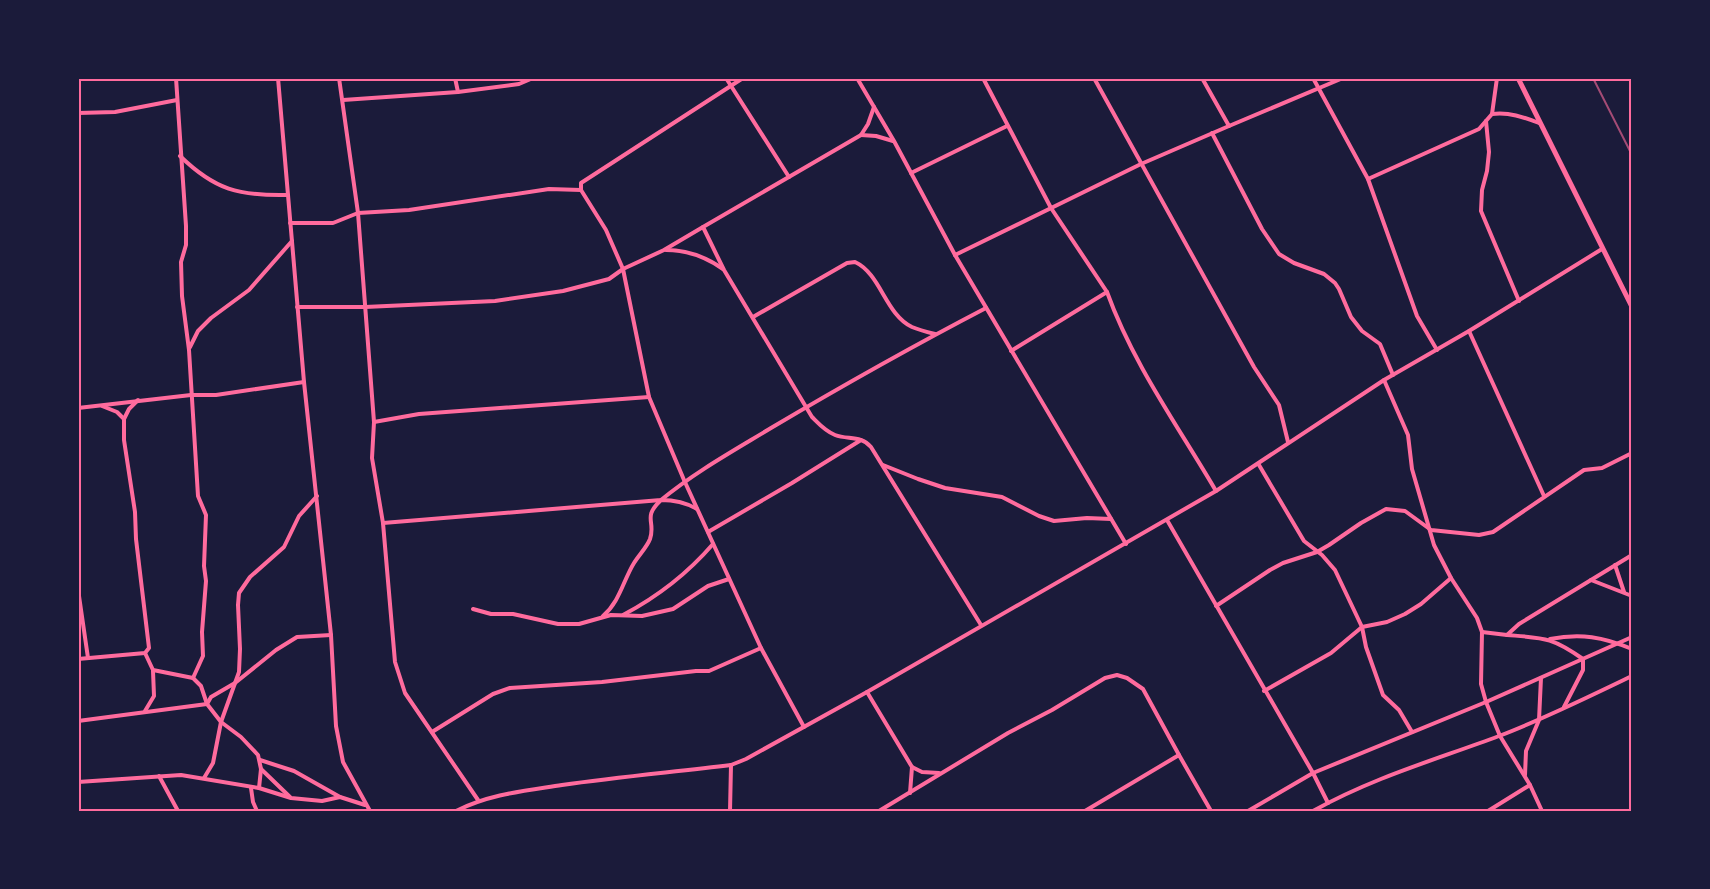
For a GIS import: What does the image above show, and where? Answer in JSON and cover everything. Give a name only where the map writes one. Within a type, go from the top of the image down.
[{"type":"street","points":[[176,78],[186,226],[186,245],[181,262],[182,296],[189,350],[198,496],[206,515],[203,656],[193,678]]},
{"type":"street","points":[[278,78],[304,382],[331,635],[336,726],[343,762],[370,811]]},
{"type":"street","points":[[339,78],[357,213],[374,422],[372,458],[383,523],[394,662],[405,693],[478,800]]},
{"type":"street","points":[[455,78],[458,92]]},
{"type":"street","points":[[343,100],[458,92],[519,84],[533,78]]},
{"type":"street","points":[[726,78],[789,177]]},
{"type":"street","points":[[743,78],[581,183],[581,190],[606,230],[623,269],[649,397],[684,480],[761,648],[804,727]]},
{"type":"street","points":[[857,78],[894,141],[955,255],[1126,544]]},
{"type":"street","points":[[983,78],[1051,208],[1107,292],[1126,338],[1145,375],[1216,491]]},
{"type":"street","points":[[1094,78],[1254,367],[1274,395],[1281,412],[1288,442]]},
{"type":"street","points":[[1202,78],[1229,126]]},
{"type":"street","points":[[1313,78],[1368,179],[1417,316],[1437,350]]},
{"type":"street","points":[[955,255],[1141,164],[1343,78]]},
{"type":"street","points":[[1368,179],[1479,129],[1492,114],[1497,78]]},
{"type":"street","points":[[1518,78],[1632,307]]},
{"type":"street","points":[[78,113],[115,112],[177,100]]},
{"type":"street","points":[[297,307],[365,307],[495,301],[604,281],[623,269],[664,250],[861,135],[874,107]]},
{"type":"street","points":[[1492,114],[1512,114],[1540,124]]},
{"type":"street","points":[[1486,120],[1489,152],[1482,190],[1481,211],[1519,301]]},
{"type":"street","points":[[911,173],[1007,126]]},
{"type":"street","points":[[1212,133],[1262,229],[1279,254],[1294,263],[1324,274],[1335,283],[1351,316],[1362,331],[1380,344],[1393,375]]},
{"type":"street","points":[[861,135],[894,141]]},
{"type":"street","points":[[180,156],[196,171],[220,187],[243,193],[287,195]]},
{"type":"street","points":[[290,224],[333,223],[357,213],[409,210],[549,189],[581,190]]},
{"type":"street","points":[[703,227],[724,270],[806,407],[822,428],[834,435],[862,439],[871,447],[981,625]]},
{"type":"street","points":[[189,350],[198,331],[211,318],[249,290],[292,241]]},
{"type":"street","points":[[456,811],[478,800],[500,794],[596,780],[731,765],[867,692],[1216,491],[1259,465],[1288,442],[1384,380],[1519,301],[1602,249]]},
{"type":"street","points":[[664,250],[680,250],[712,261],[724,270]]},
{"type":"street","points":[[753,317],[847,263],[855,262],[866,270],[902,320],[910,327],[936,334]]},
{"type":"street","points":[[1011,351],[1107,292]]},
{"type":"street","points":[[602,617],[615,603],[634,562],[650,538],[651,511],[684,480],[806,407],[986,308]]},
{"type":"street","points":[[1469,331],[1544,496]]},
{"type":"street","points":[[1384,380],[1408,435],[1412,469],[1434,545],[1451,578],[1477,618],[1482,632],[1481,684],[1486,702],[1500,736],[1530,785],[1542,811]]},
{"type":"street","points":[[78,408],[191,395],[216,395],[304,382]]},
{"type":"street","points":[[374,422],[419,414],[649,397]]},
{"type":"street","points":[[78,659],[145,653],[149,648],[135,512],[124,440],[124,419],[129,409],[138,400]]},
{"type":"street","points":[[101,405],[117,412],[124,419]]},
{"type":"street","points":[[708,532],[862,439]]},
{"type":"street","points":[[1216,606],[1283,563],[1317,552],[1386,509],[1405,511],[1431,530],[1479,535],[1493,532],[1584,470],[1602,468],[1632,453]]},
{"type":"street","points":[[882,464],[945,488],[1002,496],[1039,516],[1054,521],[1087,518],[1112,519]]},
{"type":"street","points":[[1259,465],[1304,541],[1335,570],[1362,627],[1366,647],[1383,695],[1399,710],[1412,732]]},
{"type":"street","points":[[204,778],[213,763],[221,722],[239,672],[239,593],[250,577],[284,547],[299,516],[316,496]]},
{"type":"street","points":[[383,523],[661,500],[683,502],[698,509]]},
{"type":"street","points":[[1167,520],[1328,803]]},
{"type":"street","points":[[622,616],[664,590],[701,558],[713,544]]},
{"type":"street","points":[[1507,635],[1520,624],[1632,555]]},
{"type":"street","points":[[1615,565],[1624,592]]},
{"type":"street","points":[[1264,690],[1326,657],[1362,627],[1387,622],[1405,614],[1421,604],[1451,578]]},
{"type":"street","points":[[473,609],[492,615],[513,614],[558,624],[579,624],[602,617],[642,616],[673,609],[708,586],[729,579]]},
{"type":"street","points":[[1591,580],[1632,596]]},
{"type":"street","points":[[78,589],[88,658]]},
{"type":"street","points":[[1482,632],[1550,639],[1581,635],[1618,643],[1632,650]]},
{"type":"street","points":[[78,721],[207,704],[211,697],[235,683],[276,650],[297,637],[331,635]]},
{"type":"street","points":[[1248,811],[1313,774],[1486,702],[1632,637]]},
{"type":"street","points":[[1550,639],[1563,645],[1582,659]]},
{"type":"street","points":[[432,732],[493,694],[510,688],[602,682],[710,671],[761,648]]},
{"type":"street","points":[[145,653],[153,670],[154,696],[145,711]]},
{"type":"street","points":[[1564,708],[1582,670],[1582,659]]},
{"type":"street","points":[[153,670],[193,678],[201,687],[207,704],[221,722],[241,737],[260,760],[294,771],[340,797],[365,804]]},
{"type":"street","points":[[879,811],[1008,733],[1053,710],[1088,687],[1105,678],[1117,675],[1134,681],[1143,689],[1211,811]]},
{"type":"street","points":[[1313,811],[1407,767],[1500,736],[1539,720],[1632,676]]},
{"type":"street","points":[[1524,776],[1527,751],[1539,720],[1541,678]]},
{"type":"street","points":[[867,692],[912,766],[922,772],[941,774]]},
{"type":"street","points":[[1085,811],[1179,755]]},
{"type":"street","points":[[259,788],[260,760]]},
{"type":"street","points":[[730,811],[731,765]]},
{"type":"street","points":[[910,793],[912,766]]},
{"type":"street","points":[[261,769],[291,798]]},
{"type":"street","points":[[78,782],[181,775],[259,788],[291,798],[314,801],[340,797]]},
{"type":"street","points":[[159,776],[178,811]]},
{"type":"street","points":[[1488,811],[1530,785]]},
{"type":"street","points":[[251,788],[257,811]]},
{"type":"railway","points":[[1593,78],[1632,155]]}]
